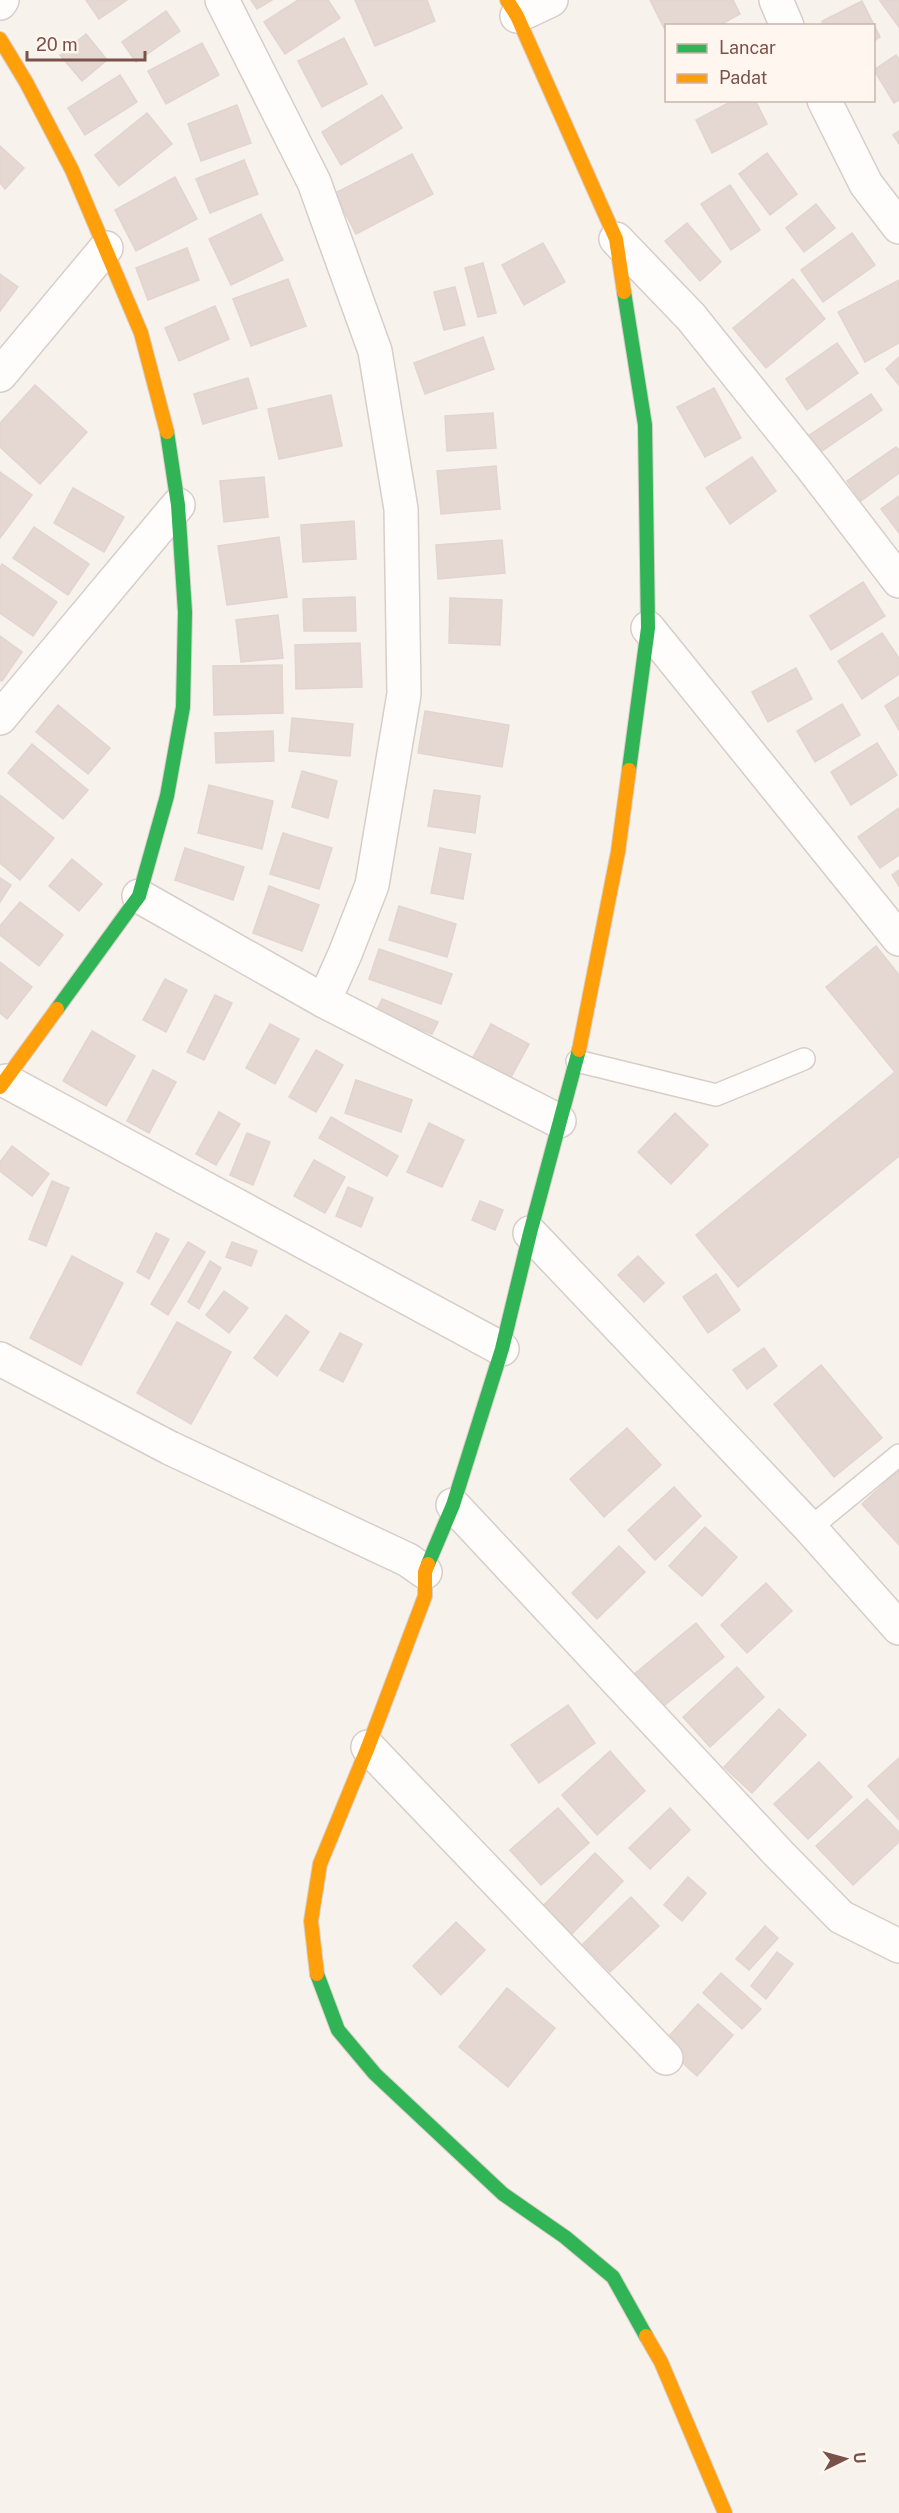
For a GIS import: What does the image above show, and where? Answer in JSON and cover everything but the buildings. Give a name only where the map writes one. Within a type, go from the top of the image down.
[{"type":"street","points":[[222,0],[314,182],[375,351],[401,509],[404,694],[372,885],[324,1001]]},
{"type":"street","points":[[551,0],[512,8],[616,239],[645,425],[648,628],[618,852],[577,1061],[559,1121],[502,1349],[453,1505],[425,1572],[425,1596],[368,1747],[320,1864],[311,1921],[317,1975],[338,2030],[375,2074],[503,2194],[565,2237],[613,2277],[661,2362],[725,2513]]},
{"type":"street","points":[[776,0],[786,24]]},
{"type":"street","points":[[0,39],[26,82],[72,170],[141,333],[166,422],[178,505],[185,612],[183,707],[167,796],[139,896],[3,1084],[502,1349]]},
{"type":"street","points":[[825,102],[866,184],[899,227]]},
{"type":"street","points":[[616,239],[691,317],[814,470],[899,581]]},
{"type":"street","points":[[0,375],[106,248]]},
{"type":"street","points":[[0,718],[178,505]]},
{"type":"street","points":[[648,628],[899,939]]},
{"type":"street","points":[[139,896],[324,1001],[559,1121]]},
{"type":"street","points":[[530,1233],[810,1528],[899,1628]]},
{"type":"street","points":[[0,1359],[170,1448],[408,1560],[425,1572]]},
{"type":"street","points":[[453,1505],[841,1917],[899,1946]]},
{"type":"street","points":[[368,1747],[666,2058]]},
{"type":"lane","points":[[577,1061],[716,1095],[804,1059]]},
{"type":"lane","points":[[810,1528],[899,1455]]},
{"type":"traffic: fast","points":[[624,292],[645,425],[648,628],[629,770]]},
{"type":"traffic: fast","points":[[57,1009],[139,896],[167,796],[183,707],[185,612],[178,505],[167,432]]},
{"type":"traffic: fast","points":[[428,1564],[453,1505],[502,1349],[530,1233],[579,1050]]},
{"type":"traffic: fast","points":[[317,1974],[338,2030],[375,2074],[503,2194],[565,2237],[613,2277],[646,2336]]},
{"type":"traffic: slow","points":[[507,0],[517,16],[616,239],[624,292]]},
{"type":"traffic: slow","points":[[0,39],[26,82],[72,170],[141,333],[167,432]]},
{"type":"traffic: slow","points":[[579,1050],[618,852],[629,770]]},
{"type":"traffic: slow","points":[[0,1087],[57,1009]]},
{"type":"traffic: slow","points":[[317,1974],[311,1921],[320,1864],[368,1747],[425,1596],[425,1572],[428,1564]]},
{"type":"traffic: slow","points":[[646,2336],[661,2362],[725,2513]]}]
